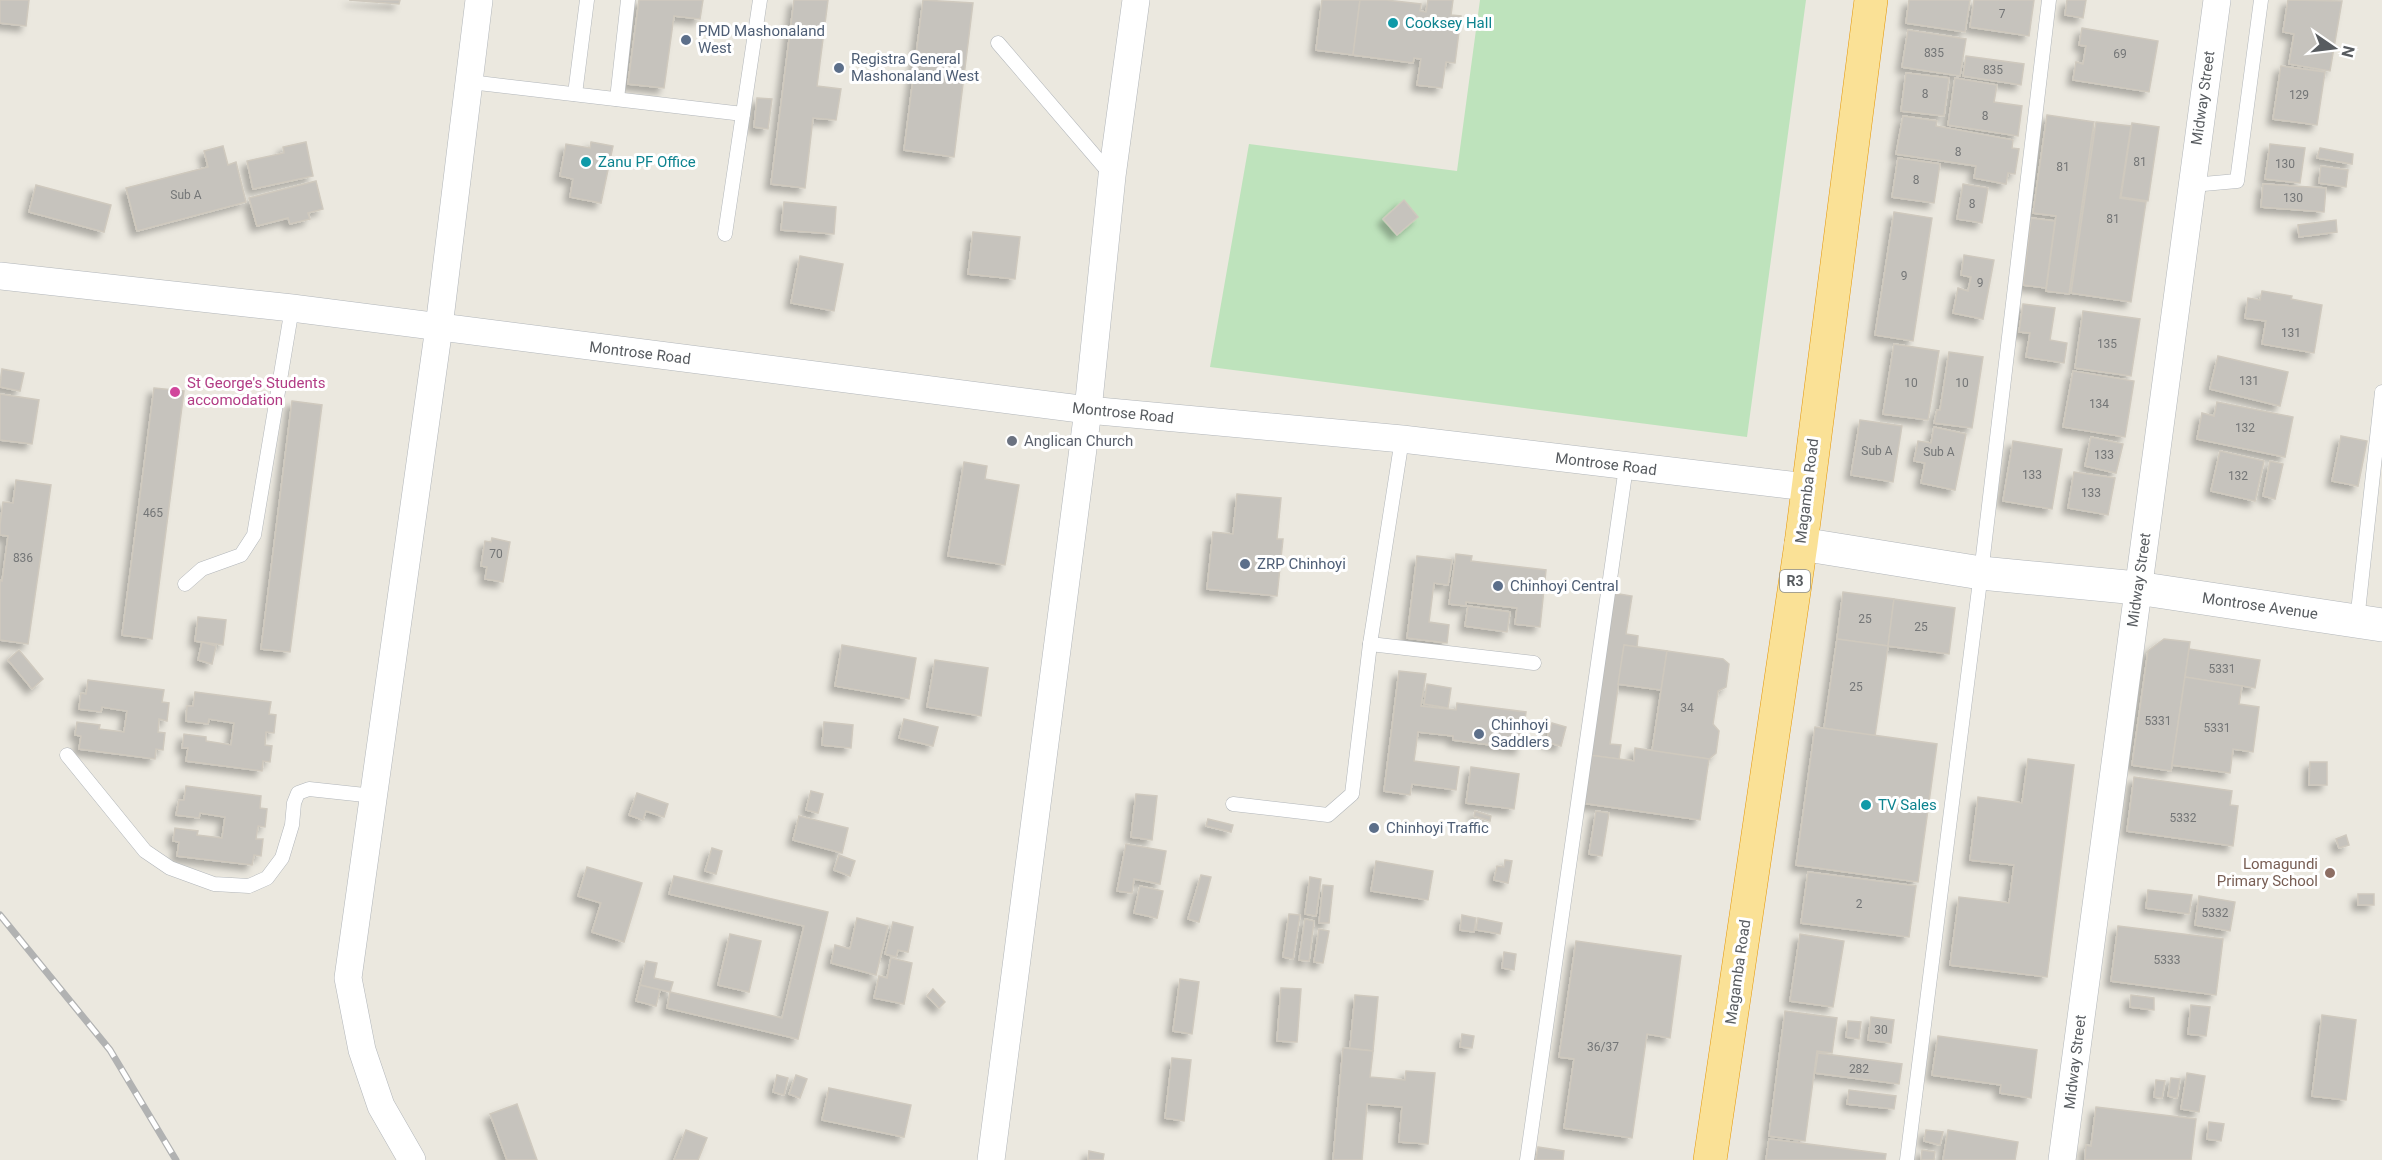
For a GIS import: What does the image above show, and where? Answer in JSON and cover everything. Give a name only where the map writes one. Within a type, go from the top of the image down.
[{"type":"highway","name":"Magamba Road","points":[[1710,1160],[1801,544],[1871,0]]},
{"type":"street","points":[[412,1160],[381,1106],[362,1050],[348,978],[439,327],[479,0]]},
{"type":"street","points":[[991,1160],[1088,410],[1112,176],[1136,0]]},
{"type":"street","name":"Midway Street","points":[[2062,1160],[2217,0]]},
{"type":"street","name":"Montrose Road","points":[[0,276],[292,308],[1088,410],[1402,439],[1807,487]]},
{"type":"street","name":"Montrose Avenue","points":[[1801,544],[1982,573],[2137,588],[2370,623]]},
{"type":"lane","points":[[575,94],[587,0]]},
{"type":"lane","points":[[617,99],[628,0]]},
{"type":"lane","points":[[725,234],[760,0]]},
{"type":"lane","points":[[1906,1160],[1982,573],[2049,0]]},
{"type":"lane","points":[[2192,185],[2237,181],[2261,0]]},
{"type":"lane","points":[[998,43],[1112,176]]},
{"type":"lane","points":[[470,82],[742,114]]},
{"type":"lane","points":[[185,584],[202,569],[241,555],[254,534],[292,308]]},
{"type":"lane","points":[[2370,623],[2382,392]]},
{"type":"lane","points":[[1233,804],[1328,815],[1352,794],[1370,644],[1402,439]]},
{"type":"lane","points":[[1527,1160],[1626,467]]},
{"type":"lane","points":[[1370,644],[1534,663]]},
{"type":"lane","points":[[67,755],[145,851],[170,868],[214,884],[249,886],[267,878],[282,858],[292,825],[294,803],[298,793],[309,789],[374,796]]},
{"type":"green space","points":[[1480,0],[1806,0],[1747,437],[1210,367],[1249,144],[1457,171]]},
{"type":"building","points":[[0,0],[29,0],[26,26],[0,23]]},
{"type":"building","points":[[349,0],[400,0],[399,4]]},
{"type":"building","points":[[639,0],[703,0],[700,19],[674,16],[664,88],[628,84]]},
{"type":"building","points":[[794,0],[828,0],[817,86],[841,89],[836,120],[813,118],[805,188],[771,184]]},
{"type":"building","points":[[923,0],[973,3],[954,157],[904,150]]},
{"type":"building","points":[[1322,0],[1360,0],[1353,55],[1316,50]]},
{"type":"building","points":[[1360,0],[1421,4],[1420,11],[1426,12],[1428,0],[1453,0],[1451,15],[1461,16],[1455,63],[1446,62],[1442,88],[1417,85],[1421,59],[1414,58],[1413,63],[1353,55]]},
{"type":"building","points":[[1909,0],[1970,0],[1965,32],[1906,23]]},
{"type":"building","points":[[1974,0],[2034,0],[2029,36],[1970,27]]},
{"type":"building","points":[[2067,0],[2086,0],[2083,18],[2065,15]]},
{"type":"building","points":[[2288,0],[2342,1],[2330,71],[2289,64],[2294,34],[2283,32]]},
{"type":"building","points":[[2082,28],[2158,41],[2149,92],[2073,80],[2076,62],[2083,64],[2086,46],[2079,45]]},
{"type":"building","points":[[1908,30],[1966,39],[1960,76],[1902,67]]},
{"type":"building","points":[[1966,56],[2024,64],[2021,85],[1963,76]]},
{"type":"building","points":[[2281,66],[2325,72],[2317,125],[2273,119]]},
{"type":"building","points":[[1906,73],[1949,78],[1944,116],[1901,111]]},
{"type":"building","points":[[1955,78],[1997,85],[1994,102],[2022,106],[2018,136],[1948,125]]},
{"type":"building","points":[[757,98],[772,99],[768,129],[754,127]]},
{"type":"building","points":[[2047,115],[2094,122],[2069,294],[2046,291],[2056,216],[2033,213]]},
{"type":"building","points":[[1903,116],[1937,121],[1936,126],[2013,140],[2012,148],[2019,149],[2015,174],[2008,173],[2006,184],[1974,178],[1976,166],[1896,154]]},
{"type":"building","points":[[2096,122],[2131,126],[2120,198],[2146,202],[2131,302],[2071,293]]},
{"type":"building","points":[[2132,123],[2159,127],[2148,201],[2121,197]]},
{"type":"building","points":[[306,142],[313,176],[253,189],[247,161],[284,153],[283,147]]},
{"type":"building","name":"Zanu PF Office","points":[[591,142],[613,146],[601,203],[570,197],[573,179],[560,176],[566,144],[590,148]]},
{"type":"building","points":[[2270,144],[2305,148],[2300,183],[2265,179]]},
{"type":"building","points":[[223,146],[228,165],[236,162],[246,202],[137,231],[126,188],[208,167],[204,151]]},
{"type":"building","points":[[2320,148],[2353,154],[2352,164],[2317,158]]},
{"type":"building","points":[[1898,158],[1940,164],[1934,203],[1892,197]]},
{"type":"building","points":[[2321,166],[2348,170],[2346,187],[2319,183]]},
{"type":"building","points":[[316,181],[323,209],[308,213],[310,219],[290,224],[288,218],[257,226],[249,198]]},
{"type":"building","points":[[1963,184],[1988,188],[1982,223],[1957,219]]},
{"type":"building","points":[[2263,184],[2326,188],[2324,212],[2261,207]]},
{"type":"building","points":[[36,185],[111,205],[104,232],[29,212]]},
{"type":"building","points":[[1404,200],[1418,217],[1397,235],[1383,219]]},
{"type":"building","points":[[784,202],[836,207],[834,234],[781,230]]},
{"type":"building","points":[[1894,212],[1932,218],[1913,341],[1875,335]]},
{"type":"building","points":[[2031,218],[2055,221],[2046,288],[2023,285]]},
{"type":"building","points":[[2336,220],[2337,232],[2299,237],[2298,225]]},
{"type":"building","points":[[973,232],[1020,237],[1015,279],[968,274]]},
{"type":"building","points":[[1964,255],[1994,260],[1983,319],[1953,313],[1958,288],[1968,291],[1971,277],[1961,275]]},
{"type":"building","points":[[800,256],[843,264],[834,311],[791,303]]},
{"type":"building","points":[[2262,291],[2292,296],[2291,299],[2322,305],[2314,353],[2262,344],[2266,321],[2245,318],[2248,298],[2260,300]]},
{"type":"building","points":[[2023,304],[2055,308],[2050,340],[2067,343],[2064,363],[2026,357],[2030,333],[2019,332]]},
{"type":"building","points":[[2083,311],[2140,319],[2131,376],[2075,368]]},
{"type":"building","points":[[1894,344],[1939,351],[1928,420],[1883,414]]},
{"type":"building","points":[[1949,352],[1983,357],[1972,428],[1934,423],[1937,410],[1940,410]]},
{"type":"building","points":[[2218,356],[2288,372],[2280,406],[2210,389]]},
{"type":"building","points":[[2,369],[24,373],[20,391],[0,387]]},
{"type":"building","points":[[2073,371],[2134,381],[2125,437],[2063,427]]},
{"type":"building","points":[[154,388],[184,391],[152,639],[122,635]]},
{"type":"building","points":[[0,394],[39,400],[32,444],[0,440]]},
{"type":"building","points":[[292,401],[322,405],[290,652],[261,649]]},
{"type":"building","points":[[2217,402],[2293,417],[2285,457],[2197,439],[2202,413],[2214,416]]},
{"type":"building","points":[[1860,420],[1902,426],[1893,482],[1851,475]]},
{"type":"building","points":[[1934,427],[1966,434],[1955,490],[1921,483],[1925,463],[1914,461],[1918,441],[1931,443]]},
{"type":"building","points":[[2341,436],[2367,441],[2358,486],[2332,481]]},
{"type":"building","points":[[2091,437],[2123,444],[2116,473],[2085,466]]},
{"type":"building","points":[[2013,441],[2062,449],[2052,509],[2003,501]]},
{"type":"building","points":[[2220,451],[2264,461],[2255,501],[2211,491]]},
{"type":"building","points":[[2270,461],[2283,464],[2275,499],[2263,496]]},
{"type":"building","name":"Anglican Church","points":[[964,462],[987,466],[985,479],[1019,485],[1005,565],[948,556]]},
{"type":"building","points":[[2074,472],[2115,478],[2108,515],[2068,508]]},
{"type":"building","points":[[16,480],[51,485],[28,644],[0,640],[0,580],[2,581],[8,536],[0,535],[0,525],[3,502],[13,503]]},
{"type":"building","name":"ZRP Chinhoyi","points":[[1237,494],[1281,498],[1277,539],[1283,539],[1277,596],[1207,589],[1213,532],[1233,534]]},
{"type":"building","points":[[492,538],[510,542],[503,582],[485,579],[487,567],[481,566],[485,541],[491,542]]},
{"type":"building","name":"Chinhoyi Central","points":[[1456,554],[1472,556],[1471,561],[1546,570],[1540,627],[1515,624],[1517,608],[1466,602],[1466,606],[1449,604]]},
{"type":"building","points":[[1417,556],[1452,560],[1448,585],[1434,583],[1429,622],[1449,625],[1447,643],[1407,638]]},
{"type":"building","points":[[1843,592],[1894,599],[1888,646],[1837,639]]},
{"type":"building","points":[[1613,593],[1632,596],[1626,634],[1638,636],[1637,647],[1624,645],[1610,744],[1621,745],[1619,759],[1589,755]]},
{"type":"building","points":[[1894,599],[1955,608],[1949,654],[1888,646]]},
{"type":"building","points":[[1468,606],[1510,612],[1507,632],[1465,626]]},
{"type":"building","points":[[198,617],[226,620],[223,645],[195,641]]},
{"type":"building","points":[[1837,639],[1888,646],[1875,736],[1824,728]]},
{"type":"building","points":[[2164,639],[2190,642],[2171,771],[2132,765],[2148,651]]},
{"type":"building","points":[[202,642],[216,646],[212,664],[198,660]]},
{"type":"building","points":[[842,645],[916,658],[909,699],[835,686]]},
{"type":"building","points":[[1624,645],[1667,651],[1661,690],[1618,684]]},
{"type":"building","points":[[2189,649],[2260,660],[2255,688],[2185,677]]},
{"type":"building","points":[[19,650],[43,679],[32,689],[8,660]]},
{"type":"building","points":[[1667,651],[1723,659],[1729,664],[1726,687],[1718,691],[1713,724],[1719,731],[1716,753],[1709,759],[1652,751]]},
{"type":"building","points":[[935,660],[988,668],[981,716],[927,707]]},
{"type":"building","name":"Chinhoyi Saddlers","points":[[1399,671],[1426,674],[1421,706],[1456,710],[1457,703],[1526,712],[1521,749],[1453,740],[1453,736],[1418,732],[1414,761],[1459,767],[1456,790],[1412,784],[1410,795],[1384,791]]},
{"type":"building","points":[[2185,677],[2242,686],[2239,704],[2259,707],[2253,752],[2233,749],[2230,773],[2172,765]]},
{"type":"building","points":[[88,680],[164,690],[162,702],[169,703],[167,721],[159,719],[158,732],[165,733],[163,750],[156,749],[155,759],[79,749],[81,736],[75,735],[77,722],[100,725],[99,729],[124,732],[127,711],[102,707],[101,712],[79,709],[81,693],[86,694]]},
{"type":"building","points":[[1427,684],[1451,688],[1448,708],[1424,704]]},
{"type":"building","points":[[195,692],[271,702],[269,714],[276,715],[274,733],[266,732],[265,745],[272,746],[270,762],[263,761],[262,771],[186,761],[188,748],[182,748],[184,734],[206,737],[206,741],[231,745],[234,723],[209,719],[208,724],[186,721],[187,706],[193,706]]},
{"type":"building","points":[[904,719],[938,727],[933,746],[899,738]]},
{"type":"building","points":[[824,722],[853,725],[851,748],[822,745]]},
{"type":"building","points":[[1552,723],[1566,727],[1561,746],[1546,742]]},
{"type":"building","name":"TV Sales","points":[[1815,727],[1937,744],[1918,882],[1796,865]]},
{"type":"building","points":[[1635,748],[1709,759],[1700,820],[1582,803],[1589,755],[1634,761]]},
{"type":"building","points":[[2028,759],[2074,765],[2047,977],[1950,965],[1959,897],[2009,903],[2014,865],[1970,860],[1978,797],[2022,803]]},
{"type":"building","points":[[2310,762],[2327,762],[2327,785],[2309,785]]},
{"type":"building","points":[[1471,767],[1519,774],[1514,809],[1466,803]]},
{"type":"building","points":[[2134,777],[2232,791],[2230,805],[2238,806],[2233,846],[2127,831]]},
{"type":"building","points":[[186,786],[261,796],[260,808],[267,809],[265,827],[258,826],[256,839],[263,839],[261,856],[254,855],[252,865],[177,856],[179,842],[173,841],[175,828],[198,831],[197,835],[222,838],[225,817],[200,813],[199,818],[176,815],[179,800],[184,800]]},
{"type":"building","points":[[811,791],[823,794],[818,813],[806,810]]},
{"type":"building","points":[[637,793],[668,804],[664,817],[646,811],[643,820],[629,815]]},
{"type":"building","points":[[1136,794],[1157,796],[1152,840],[1131,837]]},
{"type":"building","points":[[1475,811],[1491,816],[1490,821],[1474,816]]},
{"type":"building","points":[[1596,811],[1609,813],[1602,856],[1589,854]]},
{"type":"building","points":[[799,816],[848,828],[842,853],[793,840]]},
{"type":"building","points":[[1208,819],[1233,825],[1231,832],[1206,826]]},
{"type":"building","points":[[2346,835],[2349,845],[2339,848],[2336,839]]},
{"type":"building","points":[[1126,844],[1166,851],[1160,884],[1134,879],[1132,893],[1117,891]]},
{"type":"building","points":[[712,848],[722,851],[716,874],[705,871]]},
{"type":"building","points":[[839,855],[855,861],[850,876],[834,870]]},
{"type":"building","points":[[1505,860],[1512,861],[1508,883],[1494,880],[1497,866],[1504,867]]},
{"type":"building","points":[[1376,861],[1433,871],[1428,900],[1371,891]]},
{"type":"building","points":[[587,867],[642,883],[624,942],[592,932],[601,903],[578,896]]},
{"type":"building","points":[[1808,872],[1916,886],[1909,937],[1801,923]]},
{"type":"building","points":[[1201,875],[1211,877],[1199,922],[1188,919]]},
{"type":"building","points":[[674,876],[828,912],[798,1039],[667,1008],[670,992],[782,1018],[804,926],[669,894]]},
{"type":"building","points":[[1310,877],[1321,879],[1316,916],[1305,914]]},
{"type":"building","points":[[1323,885],[1333,886],[1329,923],[1319,923]]},
{"type":"building","points":[[1140,886],[1163,891],[1157,918],[1134,913]]},
{"type":"building","points":[[2148,890],[2192,895],[2189,914],[2146,908]]},
{"type":"building","points":[[2358,894],[2374,894],[2374,905],[2358,905]]},
{"type":"building","points":[[2199,896],[2235,902],[2230,931],[2195,925]]},
{"type":"building","points":[[1289,914],[1300,915],[1293,959],[1283,957]]},
{"type":"building","points":[[1462,915],[1476,918],[1474,932],[1460,930]]},
{"type":"building","points":[[857,918],[888,926],[876,975],[831,963],[835,945],[850,949]]},
{"type":"building","points":[[1478,918],[1502,923],[1500,934],[1476,930]]},
{"type":"building","points":[[1305,919],[1314,921],[1309,961],[1299,960]]},
{"type":"building","points":[[893,922],[913,927],[908,952],[898,950],[896,957],[885,954]]},
{"type":"building","points":[[2118,926],[2223,939],[2216,995],[2111,981]]},
{"type":"building","points":[[1319,929],[1329,931],[1323,963],[1314,962]]},
{"type":"building","points":[[730,934],[761,941],[749,992],[718,985]]},
{"type":"building","points":[[1800,934],[1844,941],[1833,1007],[1790,1001]]},
{"type":"building","points":[[1576,941],[1681,956],[1670,1038],[1647,1034],[1632,1138],[1564,1128],[1574,1059],[1559,1057]]},
{"type":"building","points":[[1504,952],[1516,954],[1514,970],[1502,968]]},
{"type":"building","points":[[891,958],[912,963],[904,1004],[874,998],[879,976],[887,978]]},
{"type":"building","points":[[646,961],[657,963],[654,978],[673,982],[670,992],[640,985]]},
{"type":"building","points":[[1180,979],[1199,982],[1192,1034],[1173,1031]]},
{"type":"building","points":[[640,985],[660,990],[656,1006],[636,1001]]},
{"type":"building","points":[[1281,988],[1301,989],[1297,1042],[1277,1041]]},
{"type":"building","points":[[933,989],[945,1002],[939,1008],[927,996]]},
{"type":"building","points":[[1355,995],[1378,997],[1373,1051],[1350,1048]]},
{"type":"building","points":[[2131,995],[2154,998],[2154,1010],[2130,1007]]},
{"type":"building","points":[[2191,1005],[2210,1007],[2206,1036],[2188,1034]]},
{"type":"building","points":[[1785,1011],[1837,1018],[1832,1053],[1817,1051],[1805,1141],[1769,1136]]},
{"type":"building","points":[[2322,1015],[2356,1020],[2346,1100],[2312,1096]]},
{"type":"building","points":[[1871,1017],[1894,1020],[1891,1043],[1868,1040]]},
{"type":"building","points":[[1848,1021],[1861,1022],[1859,1039],[1846,1037]]},
{"type":"building","points":[[1462,1034],[1474,1036],[1472,1048],[1460,1047]]},
{"type":"building","points":[[1938,1036],[2037,1050],[2031,1098],[2000,1093],[2001,1085],[1932,1075]]},
{"type":"building","points":[[1343,1048],[1373,1051],[1370,1077],[1405,1080],[1406,1071],[1435,1073],[1428,1144],[1399,1142],[1402,1107],[1367,1104],[1362,1160],[1333,1160]]},
{"type":"building","points":[[1818,1053],[1902,1064],[1899,1084],[1815,1073]]},
{"type":"building","points":[[1172,1058],[1191,1060],[1184,1121],[1165,1118]]},
{"type":"building","points":[[2187,1073],[2205,1076],[2199,1112],[2181,1109]]},
{"type":"building","points":[[777,1075],[788,1078],[784,1095],[773,1092]]},
{"type":"building","points":[[796,1075],[807,1079],[800,1098],[789,1094]]},
{"type":"building","points":[[2171,1078],[2180,1079],[2177,1098],[2168,1096]]},
{"type":"building","points":[[2156,1080],[2165,1081],[2162,1098],[2154,1097]]},
{"type":"building","points":[[829,1088],[911,1105],[904,1137],[822,1120]]},
{"type":"building","points":[[1849,1090],[1896,1096],[1894,1109],[1847,1104]]},
{"type":"building","points":[[517,1104],[537,1160],[507,1160],[490,1114]]},
{"type":"building","points":[[2096,1107],[2196,1119],[2191,1160],[2085,1160],[2086,1145],[2091,1146]]},
{"type":"building","points":[[2209,1122],[2224,1124],[2221,1141],[2207,1139]]},
{"type":"building","points":[[686,1130],[707,1138],[698,1160],[674,1160]]},
{"type":"building","points":[[1926,1130],[1943,1132],[1940,1145],[1924,1141]]},
{"type":"building","points":[[1948,1130],[2018,1142],[2015,1160],[1943,1160]]},
{"type":"building","points":[[1769,1139],[1886,1154],[1885,1160],[1766,1160]]},
{"type":"building","points":[[1538,1147],[1564,1151],[1563,1160],[1536,1160]]},
{"type":"building","points":[[1922,1150],[1935,1152],[1934,1160],[1921,1160]]},
{"type":"building","points":[[1089,1151],[1104,1154],[1103,1160],[1088,1160]]},
{"type":"railway","points":[[0,915],[110,1050],[176,1160]]},
{"type":"place","name":"Cooksey Hall","points":[[1393,23]]},
{"type":"place","name":"PMD Mashonaland West","points":[[686,40]]},
{"type":"place","name":"Registra General Mashonaland West","points":[[839,68]]},
{"type":"place","name":"Zanu PF Office","points":[[586,162]]},
{"type":"place","name":"St George's Students accomodation","points":[[175,392]]},
{"type":"place","name":"Anglican Church","points":[[1012,441]]},
{"type":"place","name":"ZRP Chinhoyi","points":[[1245,564]]},
{"type":"place","name":"Chinhoyi Central","points":[[1498,586]]},
{"type":"place","name":"Chinhoyi Saddlers","points":[[1479,734]]},
{"type":"place","name":"TV Sales","points":[[1866,805]]},
{"type":"place","name":"Chinhoyi Traffic","points":[[1374,828]]},
{"type":"place","name":"Lomagundi Primary School","points":[[2330,873]]}]
